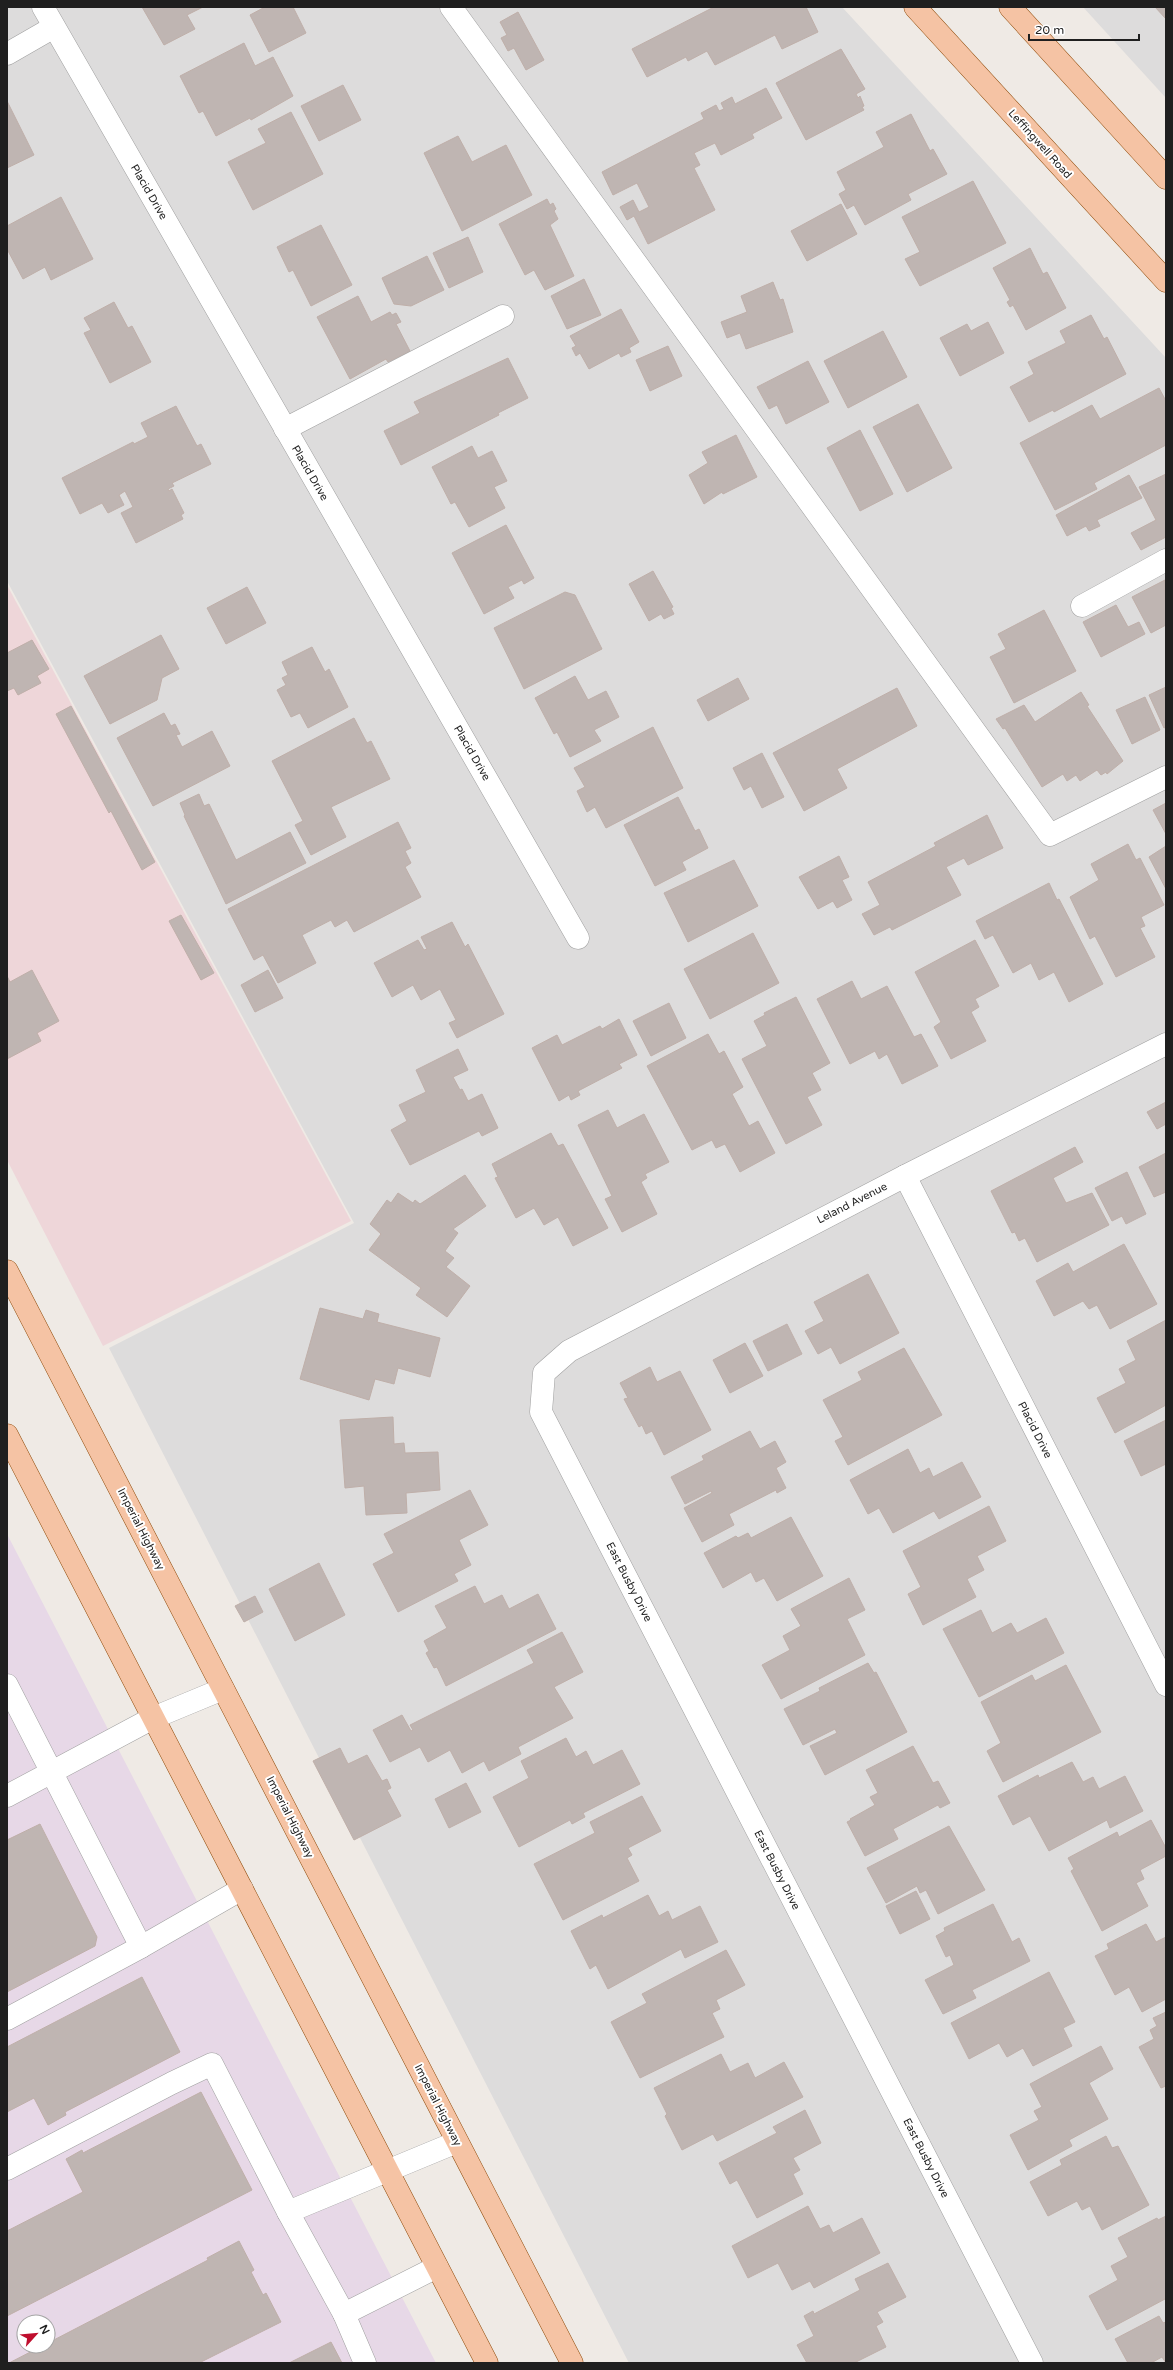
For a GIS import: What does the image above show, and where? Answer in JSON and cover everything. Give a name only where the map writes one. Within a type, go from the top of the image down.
[{"type":"main road","name":"Leffingwell Road","points":[[915,7],[1166,281]]},
{"type":"main road","points":[[1010,7],[1166,178]]},
{"type":"main road","name":"Imperial Highway","points":[[7,1271],[572,2363]]},
{"type":"main road","points":[[9,1445],[153,1718],[487,2363]]},
{"type":"street","name":"Placid Drive","points":[[43,7],[578,938]]},
{"type":"street","points":[[451,7],[1050,835],[1166,777]]},
{"type":"street","points":[[7,54],[54,27]]},
{"type":"street","points":[[285,429],[503,316]]},
{"type":"street","points":[[1082,606],[1166,560]]},
{"type":"street","name":"Leland Avenue","points":[[544,1374],[569,1351],[905,1176],[1166,1044]]},
{"type":"street","name":"Placid Drive","points":[[905,1176],[1166,1685]]},
{"type":"street","name":"East Busby Drive","points":[[544,1374],[541,1412],[1032,2363]]},
{"type":"street","points":[[7,1684],[141,1947]]},
{"type":"street","points":[[7,1796],[153,1718],[223,1688]]},
{"type":"street","points":[[7,2019],[141,1947],[242,1889]]},
{"type":"street","points":[[7,2169],[172,2083],[212,2064],[288,2212],[344,2314],[365,2363]]},
{"type":"street","points":[[288,2212],[337,2190],[458,2142]]},
{"type":"street","points":[[344,2314],[437,2267]]},
{"type":"shaded area","points":[[7,7],[842,7],[1166,358],[1166,2363],[629,2363],[109,1348],[354,1223],[7,581]]},
{"type":"shaded area","points":[[1083,7],[1166,7],[1166,98]]},
{"type":"shaded area","points":[[7,585],[351,1221],[103,1346],[7,1160]]},
{"type":"shaded area","points":[[7,1534],[436,2363],[7,2363]]},
{"type":"building","points":[[142,7],[203,7],[187,15],[195,29],[164,45]]},
{"type":"building","points":[[265,7],[293,7],[306,33],[269,52],[250,15]]},
{"type":"building","points":[[714,7],[806,7],[818,32],[782,49],[775,35],[715,65],[707,51],[688,61],[686,57],[647,77],[632,49]]},
{"type":"building","points":[[1155,7],[1166,7],[1166,19]]},
{"type":"building","points":[[518,12],[544,60],[526,70],[514,48],[508,51],[501,38],[507,35],[500,22]]},
{"type":"building","points":[[244,43],[255,66],[273,57],[293,96],[251,120],[250,118],[216,136],[203,111],[199,113],[180,76]]},
{"type":"building","points":[[841,49],[865,89],[856,94],[858,98],[860,96],[864,110],[806,140],[776,83]]},
{"type":"building","points":[[343,85],[361,120],[319,141],[301,106]]},
{"type":"building","points":[[766,88],[782,118],[752,134],[754,138],[721,155],[715,143],[694,153],[700,165],[694,168],[715,210],[648,244],[634,216],[627,220],[620,207],[633,200],[639,212],[649,207],[637,183],[613,195],[602,172],[704,119],[701,113],[716,105],[719,111],[724,109],[721,103],[732,97],[735,104]]},
{"type":"building","points":[[7,101],[34,155],[7,168]]},
{"type":"building","points":[[291,112],[323,174],[253,210],[228,162],[266,143],[258,129]]},
{"type":"building","points":[[911,114],[930,151],[933,149],[947,174],[908,194],[911,200],[865,225],[854,205],[847,209],[839,194],[846,190],[837,172],[884,147],[876,132]]},
{"type":"building","points":[[458,136],[472,162],[506,145],[532,195],[462,231],[424,153]]},
{"type":"building","points":[[973,181],[1006,243],[920,286],[905,259],[920,252],[902,217]]},
{"type":"building","points":[[61,197],[93,259],[51,280],[45,267],[23,279],[7,249],[7,226]]},
{"type":"building","points":[[547,199],[550,205],[553,203],[556,209],[554,211],[558,219],[550,225],[574,276],[545,290],[534,270],[525,275],[499,224]]},
{"type":"building","points":[[841,204],[857,234],[807,261],[791,231]]},
{"type":"building","points":[[321,225],[352,285],[311,306],[293,270],[289,272],[277,247]]},
{"type":"building","points":[[468,237],[483,272],[449,288],[433,253]]},
{"type":"building","points":[[1030,248],[1043,274],[1047,272],[1066,308],[1026,330],[1013,305],[1010,307],[1007,302],[1010,300],[993,268]]},
{"type":"building","points":[[427,256],[444,290],[411,306],[394,304],[382,278]]},
{"type":"building","points":[[584,279],[601,315],[567,329],[551,296]]},
{"type":"building","points":[[773,282],[780,300],[783,299],[793,332],[746,349],[740,333],[727,338],[721,322],[747,312],[741,296]]},
{"type":"building","points":[[358,296],[371,322],[390,312],[392,315],[396,313],[401,322],[396,324],[410,351],[388,362],[386,359],[350,379],[317,317]]},
{"type":"building","points":[[114,302],[128,328],[132,326],[151,362],[110,383],[84,333],[91,330],[84,318]]},
{"type":"building","points":[[621,309],[639,342],[629,348],[631,352],[621,357],[619,353],[589,369],[580,353],[576,356],[572,348],[576,346],[570,336]]},
{"type":"building","points":[[1091,315],[1104,339],[1107,337],[1126,374],[1054,412],[1053,410],[1029,422],[1010,387],[1034,374],[1028,362],[1066,343],[1060,331]]},
{"type":"building","points":[[988,322],[1004,353],[960,376],[940,338],[967,324],[971,331]]},
{"type":"building","points":[[883,331],[907,377],[848,408],[824,361]]},
{"type":"building","points":[[668,346],[682,376],[650,391],[636,360]]},
{"type":"building","points":[[508,358],[528,398],[498,413],[499,415],[401,465],[384,431],[420,413],[414,402]]},
{"type":"building","points":[[808,361],[829,402],[786,424],[777,405],[769,409],[757,387]]},
{"type":"building","points":[[1159,388],[1166,401],[1166,445],[1094,483],[1097,489],[1055,510],[1020,443],[1092,405],[1100,419]]},
{"type":"building","points":[[918,404],[952,468],[907,492],[873,427]]},
{"type":"building","points":[[176,406],[197,446],[201,444],[211,464],[172,483],[174,486],[168,489],[169,491],[172,489],[184,513],[181,515],[183,519],[136,543],[121,513],[133,507],[125,491],[119,495],[124,505],[108,513],[102,503],[80,514],[62,478],[133,442],[134,444],[148,437],[141,423]]},
{"type":"building","points":[[860,430],[893,494],[860,511],[827,448]]},
{"type":"building","points":[[736,435],[757,477],[723,494],[722,492],[704,504],[689,475],[708,463],[702,452]]},
{"type":"building","points":[[472,446],[478,458],[492,451],[507,481],[494,487],[505,508],[469,527],[455,502],[451,504],[432,467]]},
{"type":"building","points":[[1166,474],[1166,537],[1141,550],[1131,533],[1156,520],[1139,487]]},
{"type":"building","points":[[1129,475],[1142,498],[1097,520],[1100,526],[1089,531],[1086,526],[1067,536],[1056,515]]},
{"type":"building","points":[[506,525],[534,578],[524,584],[522,580],[508,587],[514,598],[484,614],[452,553]]},
{"type":"building","points":[[653,571],[673,607],[671,608],[674,614],[664,619],[661,614],[649,621],[629,584]]},
{"type":"building","points":[[1165,580],[1166,625],[1151,633],[1132,597]]},
{"type":"building","points":[[247,587],[266,623],[226,644],[207,608]]},
{"type":"building","points":[[565,592],[575,595],[602,649],[524,689],[494,628]]},
{"type":"building","points":[[1116,605],[1128,627],[1139,622],[1145,634],[1101,657],[1083,622]]},
{"type":"building","points":[[1044,610],[1076,671],[1014,703],[990,657],[1006,649],[998,634]]},
{"type":"building","points":[[161,635],[179,669],[162,678],[157,700],[110,724],[84,676]]},
{"type":"building","points":[[32,640],[49,669],[37,676],[41,683],[18,695],[14,688],[7,691],[7,653]]},
{"type":"building","points":[[312,647],[325,672],[329,669],[348,707],[308,728],[300,713],[291,717],[277,690],[286,685],[282,678],[288,675],[282,662]]},
{"type":"building","points":[[575,676],[588,700],[606,691],[619,717],[594,730],[601,741],[570,757],[557,732],[554,734],[535,698]]},
{"type":"building","points":[[738,678],[749,699],[708,721],[697,700]]},
{"type":"building","points":[[1166,687],[1166,727],[1164,728],[1149,695]]},
{"type":"building","points":[[897,688],[917,726],[837,769],[847,788],[804,811],[773,753]]},
{"type":"building","points":[[1081,692],[1089,705],[1087,706],[1123,761],[1107,774],[1106,772],[1101,775],[1097,770],[1080,781],[1076,775],[1067,781],[1063,774],[1042,787],[1005,728],[1003,729],[996,719],[1024,705],[1035,722]]},
{"type":"building","points":[[1145,697],[1160,730],[1132,744],[1116,710]]},
{"type":"building","points":[[71,706],[155,862],[142,870],[111,811],[109,813],[56,714]]},
{"type":"building","points":[[164,713],[171,726],[175,724],[180,734],[176,735],[182,747],[212,731],[230,766],[153,806],[117,738]]},
{"type":"building","points":[[354,718],[367,743],[371,741],[390,779],[331,807],[346,837],[311,855],[295,825],[303,821],[272,761]]},
{"type":"building","points":[[653,727],[683,788],[606,828],[595,807],[587,812],[577,791],[585,787],[574,768]]},
{"type":"building","points":[[762,753],[784,797],[762,808],[751,786],[744,790],[733,768]]},
{"type":"building","points":[[199,794],[204,806],[209,804],[236,860],[290,832],[306,863],[226,904],[184,816],[185,815],[180,803]]},
{"type":"building","points":[[678,797],[695,831],[699,829],[708,848],[682,862],[686,870],[655,886],[624,825]]},
{"type":"building","points":[[1166,803],[1166,834],[1153,810]]},
{"type":"building","points":[[987,815],[1003,848],[968,865],[964,858],[946,867],[961,895],[892,930],[890,927],[874,935],[862,914],[880,905],[868,882],[936,846],[934,843]]},
{"type":"building","points":[[398,822],[411,848],[405,851],[411,863],[405,867],[421,897],[354,932],[347,920],[335,927],[331,920],[302,935],[316,963],[278,983],[263,955],[254,960],[228,909]]},
{"type":"building","points":[[1128,844],[1136,860],[1140,858],[1164,905],[1141,917],[1145,926],[1140,928],[1155,957],[1116,977],[1095,936],[1090,939],[1070,897],[1099,880],[1091,864]]},
{"type":"building","points":[[1166,846],[1166,889],[1149,857]]},
{"type":"building","points":[[839,856],[849,877],[842,880],[852,900],[837,908],[833,901],[818,909],[799,877]]},
{"type":"building","points":[[734,860],[758,906],[688,942],[664,893]]},
{"type":"building","points":[[1049,883],[1057,900],[1059,899],[1103,984],[1069,1002],[1054,972],[1039,980],[1031,963],[1013,973],[993,935],[985,939],[976,921]]},
{"type":"building","points":[[181,915],[214,973],[201,980],[169,921]]},
{"type":"building","points":[[452,922],[465,947],[468,944],[504,1014],[457,1038],[449,1023],[456,1020],[440,989],[421,1000],[413,985],[392,997],[374,963],[418,940],[424,950],[427,949],[421,937]]},
{"type":"building","points":[[753,933],[779,983],[710,1019],[684,969]]},
{"type":"building","points":[[975,940],[999,986],[975,999],[979,1007],[971,1012],[986,1041],[951,1059],[934,1027],[941,1022],[915,972]]},
{"type":"building","points":[[32,970],[59,1021],[37,1033],[41,1041],[7,1059],[7,976],[10,982]]},
{"type":"building","points":[[268,970],[283,998],[255,1012],[241,985]]},
{"type":"building","points":[[852,981],[861,999],[887,986],[914,1037],[921,1034],[938,1066],[902,1084],[887,1054],[879,1059],[875,1051],[850,1064],[817,999]]},
{"type":"building","points":[[796,997],[830,1063],[812,1073],[821,1090],[807,1097],[822,1125],[786,1144],[742,1059],[767,1046],[754,1021],[765,1015],[764,1013]]},
{"type":"building","points":[[669,1003],[686,1038],[651,1056],[633,1021]]},
{"type":"building","points":[[619,1019],[637,1055],[619,1064],[622,1068],[578,1091],[580,1095],[571,1100],[569,1095],[559,1101],[532,1048],[557,1035],[562,1045],[600,1026],[602,1029]]},
{"type":"building","points":[[708,1034],[719,1054],[724,1051],[743,1087],[732,1094],[749,1126],[758,1121],[775,1153],[740,1172],[725,1144],[716,1148],[712,1140],[692,1150],[647,1066]]},
{"type":"building","points":[[458,1049],[468,1070],[453,1077],[460,1090],[462,1089],[468,1101],[482,1094],[498,1128],[482,1136],[479,1131],[410,1165],[391,1130],[407,1121],[399,1105],[426,1092],[416,1070]]},
{"type":"building","points":[[1166,1102],[1166,1124],[1157,1129],[1147,1112]]},
{"type":"building","points":[[608,1110],[617,1128],[644,1114],[669,1162],[645,1174],[647,1178],[641,1182],[657,1214],[622,1232],[605,1199],[612,1196],[578,1125]]},
{"type":"building","points":[[551,1133],[558,1146],[563,1144],[608,1228],[573,1246],[558,1217],[544,1225],[534,1208],[516,1218],[495,1178],[498,1177],[492,1164]]},
{"type":"building","points":[[1075,1147],[1083,1162],[1053,1178],[1066,1203],[1092,1193],[1109,1225],[1037,1262],[1025,1238],[1019,1241],[1015,1232],[1012,1233],[991,1191]]},
{"type":"building","points":[[1166,1153],[1166,1192],[1154,1197],[1139,1167]]},
{"type":"building","points":[[1127,1172],[1146,1214],[1126,1224],[1122,1216],[1112,1221],[1095,1188]]},
{"type":"building","points":[[465,1175],[486,1206],[453,1229],[458,1233],[445,1251],[454,1258],[446,1267],[470,1286],[447,1317],[416,1295],[421,1288],[369,1250],[381,1234],[370,1224],[387,1200],[391,1203],[398,1193],[413,1203],[415,1200],[420,1204]]},
{"type":"building","points":[[1124,1244],[1157,1304],[1110,1329],[1097,1305],[1089,1309],[1083,1301],[1054,1316],[1036,1281],[1068,1263],[1073,1272]]},
{"type":"building","points":[[868,1274],[899,1333],[840,1364],[831,1347],[818,1354],[805,1331],[824,1321],[814,1302]]},
{"type":"building","points":[[320,1308],[363,1319],[366,1310],[379,1314],[377,1322],[440,1338],[430,1377],[398,1368],[394,1384],[375,1379],[369,1400],[300,1379]]},
{"type":"building","points":[[1166,1320],[1166,1405],[1115,1433],[1097,1398],[1126,1383],[1119,1369],[1136,1360],[1127,1341]]},
{"type":"building","points":[[787,1324],[802,1354],[768,1371],[753,1341]]},
{"type":"building","points":[[745,1343],[763,1376],[730,1393],[713,1360]]},
{"type":"building","points":[[904,1348],[942,1415],[848,1465],[835,1441],[843,1437],[823,1400],[862,1380],[858,1372]]},
{"type":"building","points":[[650,1367],[657,1382],[680,1371],[711,1430],[664,1455],[652,1431],[646,1434],[642,1425],[639,1427],[624,1399],[628,1398],[620,1383]]},
{"type":"building","points":[[393,1417],[394,1444],[404,1443],[405,1453],[438,1452],[440,1490],[406,1493],[407,1513],[366,1515],[364,1486],[345,1488],[340,1420]]},
{"type":"building","points":[[1166,1420],[1166,1464],[1141,1476],[1124,1441]]},
{"type":"building","points":[[750,1431],[760,1449],[775,1441],[786,1462],[776,1468],[786,1488],[777,1493],[776,1490],[729,1514],[734,1525],[702,1542],[684,1508],[712,1493],[711,1491],[685,1504],[671,1477],[704,1460],[702,1456]]},
{"type":"building","points":[[908,1449],[920,1473],[929,1468],[933,1477],[962,1462],[981,1497],[939,1519],[934,1511],[893,1533],[879,1508],[868,1514],[850,1480]]},
{"type":"building","points":[[470,1490],[488,1525],[459,1540],[471,1565],[454,1574],[458,1581],[398,1612],[373,1564],[394,1553],[384,1534]]},
{"type":"building","points":[[989,1506],[1006,1541],[977,1556],[984,1570],[967,1579],[976,1597],[923,1625],[908,1594],[921,1587],[903,1551]]},
{"type":"building","points":[[791,1517],[823,1576],[777,1601],[764,1578],[756,1582],[751,1572],[723,1588],[704,1553],[736,1536],[738,1538],[748,1533],[751,1538]]},
{"type":"building","points":[[319,1563],[345,1615],[295,1641],[269,1589]]},
{"type":"building","points":[[849,1578],[865,1610],[847,1619],[865,1655],[781,1699],[762,1665],[790,1650],[783,1636],[801,1626],[791,1609]]},
{"type":"building","points":[[475,1586],[484,1604],[502,1595],[509,1609],[538,1594],[556,1629],[446,1686],[437,1667],[434,1668],[426,1653],[429,1651],[424,1641],[447,1628],[435,1606]]},
{"type":"building","points":[[255,1596],[263,1612],[244,1622],[235,1606]]},
{"type":"building","points":[[981,1610],[992,1633],[1011,1623],[1017,1633],[1046,1618],[1064,1653],[979,1697],[943,1629]]},
{"type":"building","points":[[562,1632],[583,1672],[554,1687],[573,1718],[518,1747],[521,1754],[489,1771],[484,1761],[462,1773],[450,1750],[428,1762],[420,1747],[390,1762],[373,1730],[402,1715],[411,1731],[413,1730],[410,1725],[534,1663],[527,1650]]},
{"type":"building","points":[[868,1663],[874,1673],[876,1672],[907,1732],[825,1775],[810,1746],[837,1733],[835,1729],[803,1745],[784,1709],[820,1691],[819,1688]]},
{"type":"building","points":[[1066,1665],[1101,1732],[1003,1782],[987,1751],[1001,1743],[981,1702],[1032,1675],[1035,1681]]},
{"type":"building","points":[[566,1738],[576,1757],[586,1751],[593,1765],[622,1750],[640,1784],[583,1813],[585,1817],[572,1824],[570,1820],[519,1847],[493,1797],[529,1778],[521,1761]]},
{"type":"building","points":[[913,1746],[933,1783],[938,1781],[950,1803],[940,1808],[938,1805],[893,1829],[898,1839],[865,1856],[847,1822],[875,1805],[870,1797],[878,1793],[866,1770]]},
{"type":"building","points":[[340,1748],[348,1764],[367,1755],[382,1781],[387,1779],[391,1788],[387,1790],[401,1816],[354,1840],[313,1761]]},
{"type":"building","points":[[1072,1762],[1083,1782],[1093,1777],[1099,1789],[1125,1776],[1143,1811],[1110,1828],[1107,1820],[1049,1851],[1030,1816],[1013,1825],[998,1796],[1038,1775],[1039,1778]]},
{"type":"building","points":[[466,1783],[481,1812],[449,1828],[435,1799]]},
{"type":"building","points":[[642,1796],[661,1831],[628,1848],[632,1855],[627,1858],[639,1881],[563,1920],[534,1864],[595,1833],[590,1822]]},
{"type":"building","points":[[1151,1820],[1166,1848],[1166,1856],[1140,1870],[1144,1879],[1136,1883],[1148,1906],[1102,1931],[1071,1871],[1074,1869],[1068,1858],[1117,1832],[1119,1837]]},
{"type":"building","points":[[40,1824],[97,1937],[95,1946],[7,1992],[7,1840]]},
{"type":"building","points":[[949,1826],[985,1890],[938,1914],[926,1890],[920,1893],[917,1886],[886,1903],[867,1868]]},
{"type":"building","points":[[916,1891],[930,1919],[900,1934],[886,1906]]},
{"type":"building","points":[[648,1895],[659,1916],[668,1911],[672,1920],[700,1906],[718,1942],[685,1958],[681,1949],[608,1989],[596,1965],[590,1969],[571,1931],[602,1915],[603,1918]]},
{"type":"building","points":[[993,1904],[1012,1942],[1019,1938],[1030,1961],[972,1990],[976,1998],[943,2014],[925,1980],[954,1965],[950,1955],[946,1957],[936,1936],[945,1931],[944,1928]]},
{"type":"building","points":[[1146,1924],[1156,1942],[1166,1937],[1166,1999],[1142,2012],[1129,1987],[1115,1995],[1095,1956],[1109,1949],[1107,1944]]},
{"type":"building","points":[[726,1950],[745,1985],[716,2000],[720,2009],[712,2013],[724,2037],[640,2078],[611,2022],[647,2003],[642,1994]]},
{"type":"building","points":[[1049,1972],[1075,2022],[1063,2028],[1072,2046],[1033,2066],[1023,2048],[1007,2057],[999,2043],[969,2059],[951,2023]]},
{"type":"building","points":[[142,1977],[180,2052],[65,2112],[66,2115],[48,2125],[34,2098],[7,2112],[7,2047]]},
{"type":"building","points":[[1166,2012],[1166,2086],[1161,2088],[1139,2047],[1154,2039],[1150,2030],[1157,2026],[1153,2018]]},
{"type":"building","points":[[1101,2046],[1113,2069],[1089,2083],[1108,2119],[1069,2140],[1072,2146],[1028,2170],[1010,2135],[1039,2120],[1034,2111],[1042,2107],[1030,2084]]},
{"type":"building","points":[[721,2054],[730,2072],[748,2063],[755,2078],[784,2062],[803,2097],[717,2141],[713,2134],[682,2150],[665,2116],[667,2114],[654,2088]]},
{"type":"building","points":[[201,2092],[252,2190],[7,2316],[7,2231],[83,2192],[66,2159],[82,2150],[83,2153]]},
{"type":"building","points":[[805,2110],[821,2143],[793,2158],[800,2170],[793,2174],[803,2194],[757,2218],[737,2180],[730,2184],[719,2163],[777,2133],[773,2127]]},
{"type":"building","points":[[1106,2136],[1112,2148],[1118,2146],[1149,2205],[1102,2230],[1090,2206],[1082,2210],[1077,2201],[1048,2216],[1030,2182],[1062,2165],[1060,2160]]},
{"type":"building","points":[[808,2206],[820,2229],[829,2225],[833,2233],[862,2218],[880,2253],[814,2288],[810,2281],[792,2290],[778,2263],[748,2278],[732,2246]]},
{"type":"building","points":[[1166,2216],[1166,2302],[1165,2299],[1107,2330],[1089,2296],[1118,2280],[1111,2266],[1128,2257],[1118,2238],[1157,2218],[1158,2220]]},
{"type":"building","points":[[239,2241],[254,2270],[251,2272],[263,2295],[266,2293],[281,2322],[199,2363],[9,2363],[26,2354],[56,2354],[56,2339],[208,2260],[207,2258]]},
{"type":"building","points":[[888,2263],[906,2297],[877,2312],[883,2322],[876,2326],[886,2347],[854,2363],[807,2363],[797,2345],[814,2336],[804,2316],[813,2311],[814,2314],[860,2290],[855,2279]]},
{"type":"building","points":[[1159,2316],[1163,2323],[1166,2322],[1166,2363],[1162,2357],[1151,2363],[1128,2363],[1115,2339]]},
{"type":"building","points":[[331,2342],[342,2363],[289,2363]]}]
